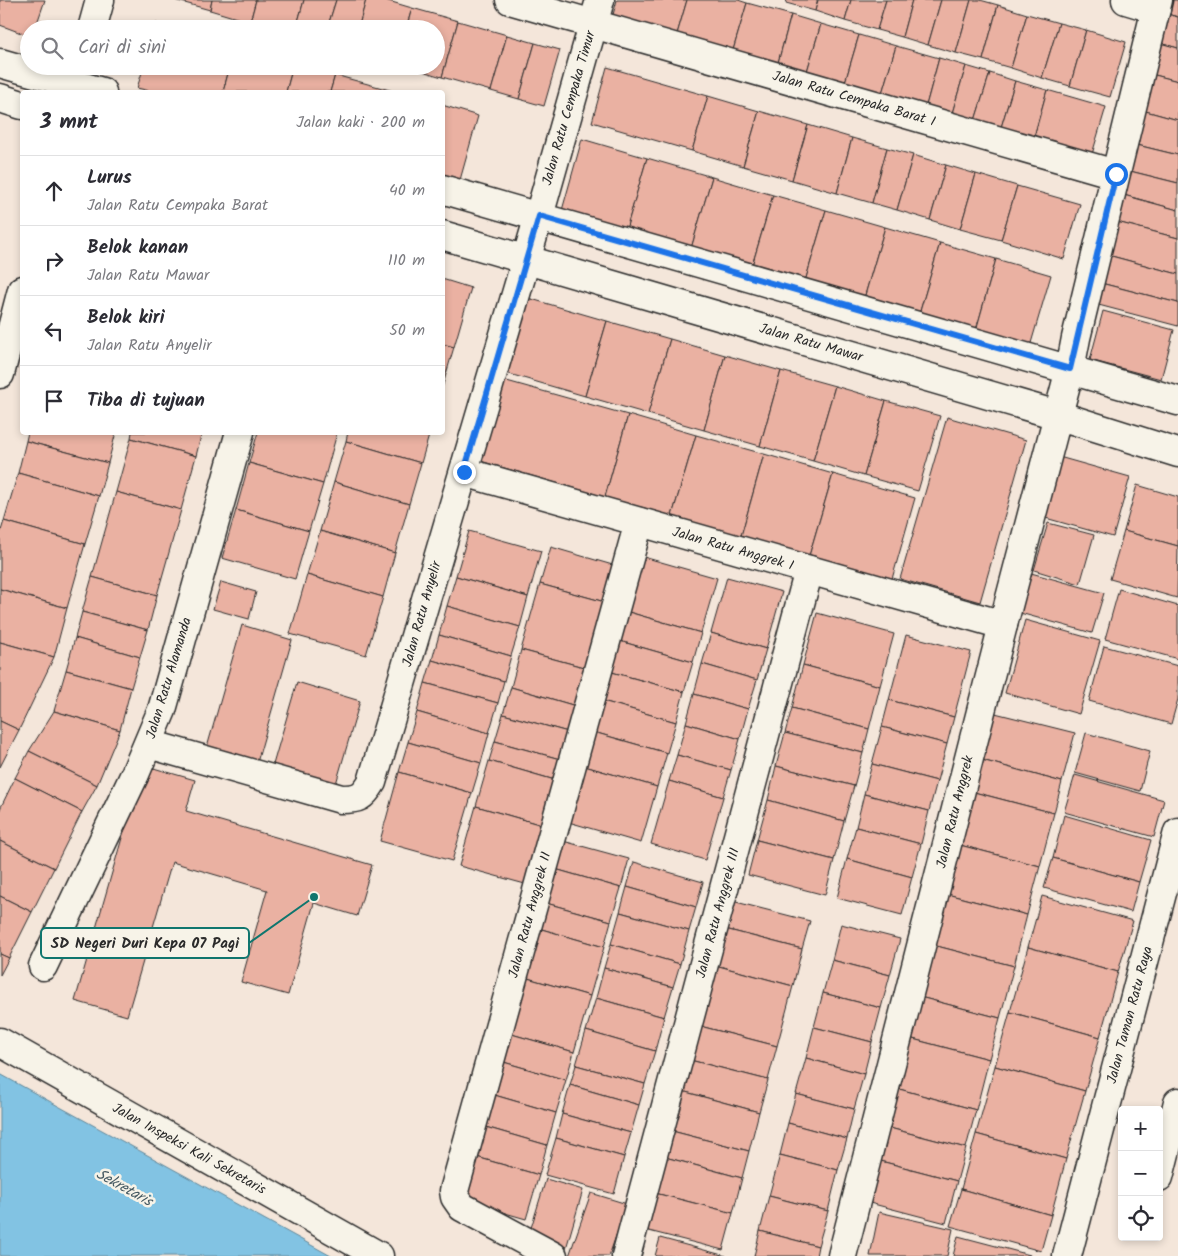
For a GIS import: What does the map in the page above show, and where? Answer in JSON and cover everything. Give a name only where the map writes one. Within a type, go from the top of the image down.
[{"type":"street","points":[[94,20],[100,0]]},
{"type":"street","name":"Jalan Ratu Cempaka Barat I","points":[[510,0],[597,12],[1116,174]]},
{"type":"street","points":[[1126,0],[1157,4]]},
{"type":"street","name":"Jalan Ratu Anggrek","points":[[842,1256],[1070,369],[1157,4]]},
{"type":"street","name":"Jalan Ratu Cempaka Timur","points":[[539,216],[597,12]]},
{"type":"street","points":[[0,63],[20,68]]},
{"type":"street","points":[[47,75],[83,84]]},
{"type":"street","points":[[0,98],[20,104]]},
{"type":"street","points":[[445,190],[1178,401]]},
{"type":"street","name":"Jalan Ratu Anyelir","points":[[149,744],[342,799],[353,799],[364,795],[372,782],[539,216]]},
{"type":"street","name":"Jalan Ratu Mawar","points":[[445,236],[1058,415],[1178,453]]},
{"type":"street","points":[[0,374],[20,298]]},
{"type":"street","name":"Jalan Ratu Alamanda","points":[[43,966],[149,744],[162,710],[239,435]]},
{"type":"street","name":"Jalan Ratu Anggrek I","points":[[464,472],[1003,625]]},
{"type":"street","name":"Jalan Ratu Anggrek II","points":[[553,1256],[462,1207],[454,1197],[454,1191],[639,522]]},
{"type":"street","name":"Jalan Ratu Anggrek III","points":[[626,1256],[809,570]]},
{"type":"street","name":"Jalan Taman Ratu Raya","points":[[1067,1256],[1178,832]]},
{"type":"street","name":"Jalan Inspeksi Kali Sekretaris","points":[[0,1042],[379,1256]]},
{"type":"street","points":[[1163,1161],[1178,1102]]},
{"type":"water","name":"Sekretaris","points":[[0,1074],[331,1256],[0,1256]]},
{"type":"building","points":[[0,0],[45,0],[38,20],[20,20],[20,33],[0,25]]},
{"type":"building","points":[[174,0],[212,0],[210,10]]},
{"type":"building","points":[[212,0],[256,0],[251,20],[243,20],[210,10]]},
{"type":"building","points":[[256,0],[304,0],[298,20],[251,20]]},
{"type":"building","points":[[304,0],[336,0],[330,20],[298,20]]},
{"type":"building","points":[[336,0],[366,0],[360,20],[330,20]]},
{"type":"building","points":[[366,0],[385,0],[412,8],[409,20],[360,20]]},
{"type":"building","points":[[617,0],[687,0],[675,41],[611,22]]},
{"type":"building","points":[[687,0],[738,0],[747,3],[731,57],[675,41]]},
{"type":"building","points":[[787,0],[818,0],[815,11],[786,3]]},
{"type":"building","points":[[818,0],[851,0],[845,21],[815,11]]},
{"type":"building","points":[[851,0],[886,0],[877,30],[845,21]]},
{"type":"building","points":[[886,0],[912,0],[902,37],[877,30]]},
{"type":"building","points":[[912,0],[941,0],[928,45],[902,37]]},
{"type":"building","points":[[941,0],[971,0],[956,53],[928,45]]},
{"type":"building","points":[[971,0],[980,0],[998,5],[983,60],[956,53]]},
{"type":"building","points":[[1171,0],[1178,0],[1178,17],[1167,14]]},
{"type":"building","points":[[747,3],[791,15],[776,70],[731,57]]},
{"type":"building","points":[[998,5],[1027,14],[1011,68],[983,60]]},
{"type":"building","points":[[412,8],[458,21],[445,66],[445,20],[409,20]]},
{"type":"building","points":[[1027,14],[1059,23],[1042,78],[1011,68]]},
{"type":"building","points":[[1167,14],[1178,17],[1178,48],[1160,43]]},
{"type":"building","points":[[791,15],[821,24],[805,78],[776,70]]},
{"type":"building","points":[[458,21],[507,35],[491,91],[442,77],[445,75],[445,66]]},
{"type":"building","points":[[1059,23],[1086,30],[1070,86],[1042,78]]},
{"type":"building","points":[[821,24],[859,35],[843,89],[805,78]]},
{"type":"building","points":[[1086,30],[1126,42],[1110,97],[1070,86]]},
{"type":"building","points":[[507,35],[535,43],[519,99],[491,91]]},
{"type":"building","points":[[859,35],[896,46],[880,100],[843,89]]},
{"type":"building","points":[[535,43],[560,50],[544,106],[519,99]]},
{"type":"building","points":[[1160,43],[1178,48],[1178,81],[1151,74]]},
{"type":"building","points":[[896,46],[939,58],[924,113],[880,100]]},
{"type":"building","points":[[939,58],[966,66],[950,120],[924,113]]},
{"type":"building","points":[[966,66],[990,73],[973,127],[950,120]]},
{"type":"building","points":[[607,67],[708,96],[692,151],[592,122]]},
{"type":"building","points":[[990,73],[1015,81],[999,134],[973,127]]},
{"type":"building","points":[[1151,74],[1178,81],[1178,120],[1142,110]]},
{"type":"building","points":[[141,75],[228,75],[224,90],[146,90],[137,88]]},
{"type":"building","points":[[228,75],[291,75],[287,90],[224,90]]},
{"type":"building","points":[[291,75],[335,75],[331,90],[287,90]]},
{"type":"building","points":[[335,75],[390,90],[331,90]]},
{"type":"building","points":[[1015,81],[1047,90],[1032,144],[999,134]]},
{"type":"building","points":[[1047,90],[1106,107],[1090,161],[1032,144]]},
{"type":"building","points":[[708,96],[759,111],[743,166],[692,151]]},
{"type":"building","points":[[445,106],[478,116],[460,180],[445,176]]},
{"type":"building","points":[[1142,110],[1178,120],[1178,155],[1133,144]]},
{"type":"building","points":[[759,111],[808,125],[792,180],[743,166]]},
{"type":"building","points":[[808,125],[852,138],[837,193],[792,180]]},
{"type":"building","points":[[852,138],[887,148],[872,203],[837,193]]},
{"type":"building","points":[[582,139],[647,158],[625,233],[561,214]]},
{"type":"building","points":[[1133,144],[1178,155],[1178,183],[1126,170]]},
{"type":"building","points":[[887,148],[913,155],[897,210],[872,203]]},
{"type":"building","points":[[913,155],[946,165],[930,220],[897,210]]},
{"type":"building","points":[[647,158],[712,177],[690,252],[625,233]]},
{"type":"building","points":[[946,165],[976,174],[960,229],[930,220]]},
{"type":"building","points":[[1126,170],[1178,183],[1178,210],[1120,194]]},
{"type":"building","points":[[976,174],[1017,186],[1001,240],[960,229]]},
{"type":"building","points":[[712,177],[773,195],[751,269],[690,252]]},
{"type":"building","points":[[1017,186],[1080,204],[1064,259],[1001,240]]},
{"type":"building","points":[[1120,194],[1178,210],[1178,238],[1113,221]]},
{"type":"building","points":[[773,195],[826,210],[804,285],[751,269]]},
{"type":"building","points":[[826,210],[885,227],[863,302],[804,285]]},
{"type":"building","points":[[1113,221],[1178,238],[1178,274],[1104,254]]},
{"type":"building","points":[[885,227],[940,243],[918,318],[863,302]]},
{"type":"building","points":[[940,243],[996,259],[975,334],[918,318]]},
{"type":"building","points":[[1104,254],[1178,274],[1178,303],[1097,282]]},
{"type":"building","points":[[996,259],[1051,275],[1029,350],[975,334]]},
{"type":"building","points":[[445,280],[471,288],[454,347],[445,345]]},
{"type":"building","points":[[1097,282],[1178,303],[1178,326],[1091,303]]},
{"type":"building","points":[[521,296],[607,321],[585,396],[499,371]]},
{"type":"building","points":[[1103,311],[1174,330],[1161,379],[1090,360]]},
{"type":"building","points":[[607,321],[670,339],[648,414],[585,396]]},
{"type":"building","points":[[670,339],[725,355],[704,430],[648,414]]},
{"type":"building","points":[[445,345],[454,347],[445,378]]},
{"type":"building","points":[[725,355],[781,371],[760,446],[704,430]]},
{"type":"building","points":[[781,371],[835,386],[813,461],[760,446]]},
{"type":"building","points":[[496,378],[628,415],[605,497],[473,459]]},
{"type":"building","points":[[835,386],[886,401],[864,476],[813,461]]},
{"type":"building","points":[[886,401],[940,416],[918,491],[864,476]]},
{"type":"building","points":[[628,415],[696,435],[672,516],[605,497]]},
{"type":"building","points":[[947,417],[1026,440],[980,602],[900,579]]},
{"type":"building","points":[[27,435],[115,435],[108,463],[26,441]]},
{"type":"building","points":[[132,435],[201,435],[196,456],[131,438]]},
{"type":"building","points":[[257,435],[336,435],[323,484],[249,463]]},
{"type":"building","points":[[347,435],[429,435],[421,463],[346,441]]},
{"type":"building","points":[[696,435],[764,454],[741,536],[672,516]]},
{"type":"building","points":[[131,438],[196,456],[181,510],[116,492]]},
{"type":"building","points":[[26,441],[108,463],[99,496],[18,473]]},
{"type":"building","points":[[346,441],[421,463],[409,504],[334,482]]},
{"type":"building","points":[[764,454],[833,474],[809,556],[741,536]]},
{"type":"building","points":[[1059,457],[1130,477],[1113,537],[1042,517]]},
{"type":"building","points":[[249,463],[323,484],[309,531],[236,510]]},
{"type":"building","points":[[18,473],[99,496],[85,544],[4,521]]},
{"type":"building","points":[[833,474],[915,498],[892,579],[809,556]]},
{"type":"building","points":[[334,482],[409,504],[395,553],[320,531]]},
{"type":"building","points":[[1137,485],[1178,497],[1178,546],[1124,531]]},
{"type":"building","points":[[116,492],[181,510],[157,595],[92,577]]},
{"type":"building","points":[[236,510],[309,531],[295,579],[222,558]]},
{"type":"building","points":[[4,521],[85,544],[67,608],[0,589],[0,534]]},
{"type":"building","points":[[1048,523],[1094,535],[1080,584],[1034,570]]},
{"type":"building","points":[[320,531],[395,553],[383,597],[307,575]]},
{"type":"building","points":[[469,531],[541,551],[528,597],[456,576]]},
{"type":"building","points":[[1124,531],[1178,546],[1177,598],[1110,579]]},
{"type":"building","points":[[551,547],[616,566],[605,602],[540,584]]},
{"type":"building","points":[[640,556],[717,578],[701,633],[625,611]]},
{"type":"building","points":[[1031,573],[1104,593],[1092,633],[1020,613]]},
{"type":"building","points":[[307,575],[383,597],[366,655],[290,634]]},
{"type":"building","points":[[456,576],[528,597],[520,627],[447,606]]},
{"type":"building","points":[[92,577],[157,595],[148,630],[82,612]]},
{"type":"building","points":[[727,577],[782,592],[766,649],[711,633]]},
{"type":"building","points":[[221,582],[256,592],[249,619],[213,609]]},
{"type":"building","points":[[540,584],[605,602],[587,668],[521,650]]},
{"type":"building","points":[[0,589],[67,608],[54,657],[0,642]]},
{"type":"building","points":[[1119,589],[1178,606],[1178,659],[1105,639]]},
{"type":"building","points":[[447,606],[520,627],[511,656],[439,635]]},
{"type":"building","points":[[625,611],[701,633],[693,662],[616,640]]},
{"type":"building","points":[[82,612],[148,630],[140,657],[75,638]]},
{"type":"building","points":[[817,613],[894,634],[880,686],[803,665]]},
{"type":"building","points":[[1025,620],[1100,641],[1079,714],[1005,693]]},
{"type":"building","points":[[242,625],[292,640],[254,773],[204,758]]},
{"type":"building","points":[[711,633],[766,649],[757,680],[702,664]]},
{"type":"building","points":[[439,635],[511,656],[504,681],[432,660]]},
{"type":"building","points":[[906,635],[971,652],[954,717],[889,700]]},
{"type":"building","points":[[75,638],[140,657],[131,688],[66,670]]},
{"type":"building","points":[[616,640],[693,662],[684,692],[608,671]]},
{"type":"building","points":[[0,642],[54,657],[19,730],[0,721]]},
{"type":"building","points":[[1104,646],[1178,666],[1178,699],[1171,724],[1089,701]]},
{"type":"building","points":[[521,650],[587,668],[576,706],[511,687]]},
{"type":"building","points":[[432,660],[504,681],[498,703],[425,683]]},
{"type":"building","points":[[702,664],[757,680],[748,709],[694,694]]},
{"type":"building","points":[[803,665],[880,686],[869,729],[792,708]]},
{"type":"building","points":[[66,670],[131,688],[120,730],[54,711]]},
{"type":"building","points":[[608,671],[684,692],[676,722],[599,700]]},
{"type":"building","points":[[297,682],[360,701],[333,794],[270,775]]},
{"type":"building","points":[[425,683],[498,703],[489,733],[417,712]]},
{"type":"building","points":[[511,687],[576,706],[568,732],[503,714]]},
{"type":"building","points":[[694,694],[748,709],[740,739],[686,723]]},
{"type":"building","points":[[599,700],[676,722],[667,753],[590,731]]},
{"type":"building","points":[[889,700],[954,717],[947,744],[882,727]]},
{"type":"building","points":[[792,708],[869,729],[863,753],[785,733]]},
{"type":"building","points":[[54,711],[120,730],[97,785],[29,751]]},
{"type":"building","points":[[417,712],[489,733],[481,763],[408,742]]},
{"type":"building","points":[[991,712],[1075,733],[1062,782],[978,759]]},
{"type":"building","points":[[503,714],[568,732],[560,759],[495,741]]},
{"type":"building","points":[[0,721],[19,730],[0,767]]},
{"type":"building","points":[[686,723],[740,739],[731,770],[677,755]]},
{"type":"building","points":[[882,727],[947,744],[937,781],[872,764]]},
{"type":"building","points":[[590,731],[667,753],[657,787],[581,765]]},
{"type":"building","points":[[785,733],[863,753],[854,786],[776,766]]},
{"type":"building","points":[[1086,733],[1150,751],[1140,791],[1075,773]]},
{"type":"building","points":[[495,741],[560,759],[555,780],[489,761]]},
{"type":"building","points":[[408,742],[481,763],[472,793],[399,772]]},
{"type":"building","points":[[29,751],[97,785],[82,812],[15,778]]},
{"type":"building","points":[[677,755],[731,770],[723,797],[669,781]]},
{"type":"building","points":[[978,759],[1062,782],[1054,813],[970,791]]},
{"type":"building","points":[[489,761],[555,780],[542,825],[476,806]]},
{"type":"building","points":[[872,764],[937,781],[929,811],[864,794]]},
{"type":"building","points":[[143,765],[195,780],[186,811],[372,865],[357,916],[314,903],[288,995],[241,982],[267,890],[172,862],[127,1016],[75,1001]]},
{"type":"building","points":[[581,765],[657,787],[641,843],[565,821]]},
{"type":"building","points":[[776,766],[854,786],[844,821],[768,800]]},
{"type":"building","points":[[399,772],[472,793],[452,861],[380,841]]},
{"type":"building","points":[[1075,775],[1164,800],[1154,837],[1064,812]]},
{"type":"building","points":[[15,778],[82,812],[54,868],[0,841],[0,809]]},
{"type":"building","points":[[669,781],[723,797],[705,860],[651,844]]},
{"type":"building","points":[[970,791],[1054,813],[1040,866],[956,844]]},
{"type":"building","points":[[864,794],[929,811],[921,844],[856,827]]},
{"type":"building","points":[[768,800],[844,821],[834,860],[757,840]]},
{"type":"building","points":[[476,806],[542,825],[525,884],[459,866]]},
{"type":"building","points":[[1064,815],[1151,840],[1139,882],[1053,858]]},
{"type":"building","points":[[856,827],[921,844],[912,877],[847,859]]},
{"type":"building","points":[[757,840],[834,860],[825,895],[748,875]]},
{"type":"building","points":[[0,841],[54,868],[32,912],[0,896]]},
{"type":"building","points":[[563,841],[629,859],[621,888],[555,869]]},
{"type":"building","points":[[956,844],[1040,866],[1027,915],[943,893]]},
{"type":"building","points":[[1053,858],[1139,882],[1131,912],[1044,888]]},
{"type":"building","points":[[847,859],[912,877],[902,915],[837,898]]},
{"type":"building","points":[[634,862],[703,882],[696,907],[627,887]]},
{"type":"building","points":[[555,869],[621,888],[611,921],[546,903]]},
{"type":"building","points":[[627,887],[696,907],[689,931],[620,912]]},
{"type":"building","points":[[943,893],[1027,915],[1014,966],[929,944]]},
{"type":"building","points":[[0,896],[32,912],[9,958],[0,954]]},
{"type":"building","points":[[1042,896],[1133,921],[1118,972],[1028,947]]},
{"type":"building","points":[[732,901],[810,921],[802,949],[725,929]]},
{"type":"building","points":[[546,903],[611,921],[604,947],[538,928]]},
{"type":"building","points":[[620,912],[689,931],[680,964],[611,944]]},
{"type":"building","points":[[841,924],[900,939],[890,975],[832,960]]},
{"type":"building","points":[[538,928],[604,947],[590,996],[524,977]]},
{"type":"building","points":[[725,929],[802,949],[793,986],[715,965]]},
{"type":"building","points":[[611,944],[680,964],[673,987],[604,968]]},
{"type":"building","points":[[929,944],[1014,966],[1000,1018],[916,996]]},
{"type":"building","points":[[1028,947],[1118,972],[1100,1037],[1010,1012]]},
{"type":"building","points":[[0,954],[9,958],[0,975]]},
{"type":"building","points":[[832,960],[890,975],[881,1008],[823,993]]},
{"type":"building","points":[[715,965],[793,986],[777,1046],[700,1026]]},
{"type":"building","points":[[604,968],[673,987],[664,1017],[596,998]]},
{"type":"building","points":[[524,977],[590,996],[574,1052],[508,1033]]},
{"type":"building","points":[[823,993],[881,1008],[872,1042],[814,1027]]},
{"type":"building","points":[[916,996],[1000,1018],[989,1059],[905,1037]]},
{"type":"building","points":[[596,998],[664,1017],[655,1051],[586,1031]]},
{"type":"building","points":[[1010,1012],[1100,1037],[1085,1091],[995,1066]]},
{"type":"building","points":[[700,1026],[777,1046],[768,1080],[690,1060]]},
{"type":"building","points":[[814,1027],[872,1042],[864,1074],[806,1058]]},
{"type":"building","points":[[586,1031],[655,1051],[645,1084],[576,1065]]},
{"type":"building","points":[[508,1033],[574,1052],[566,1080],[500,1061]]},
{"type":"building","points":[[905,1037],[989,1059],[976,1110],[892,1087]]},
{"type":"building","points":[[806,1058],[864,1074],[854,1109],[796,1094]]},
{"type":"building","points":[[690,1060],[768,1080],[759,1112],[682,1091]]},
{"type":"building","points":[[500,1061],[566,1080],[556,1113],[491,1094]]},
{"type":"building","points":[[576,1065],[645,1084],[639,1105],[570,1085]]},
{"type":"building","points":[[995,1066],[1085,1091],[1066,1159],[976,1134]]},
{"type":"building","points":[[570,1085],[639,1105],[631,1133],[562,1114]]},
{"type":"building","points":[[892,1087],[976,1110],[966,1148],[882,1126]]},
{"type":"building","points":[[682,1091],[759,1112],[749,1151],[672,1131]]},
{"type":"building","points":[[491,1094],[556,1113],[547,1145],[482,1126]]},
{"type":"building","points":[[796,1094],[854,1109],[847,1139],[788,1123]]},
{"type":"building","points":[[562,1114],[631,1133],[624,1157],[556,1138]]},
{"type":"building","points":[[788,1123],[847,1139],[838,1170],[780,1155]]},
{"type":"building","points":[[482,1126],[547,1145],[539,1175],[473,1156]]},
{"type":"building","points":[[882,1126],[966,1148],[957,1181],[873,1159]]},
{"type":"building","points":[[672,1131],[749,1151],[742,1178],[665,1157]]},
{"type":"building","points":[[976,1134],[1066,1159],[1051,1215],[961,1189]]},
{"type":"building","points":[[556,1138],[624,1157],[614,1194],[545,1175]]},
{"type":"building","points":[[780,1155],[838,1170],[828,1211],[769,1196]]},
{"type":"building","points":[[473,1156],[539,1175],[526,1219],[460,1200]]},
{"type":"building","points":[[665,1157],[742,1178],[733,1213],[655,1193]]},
{"type":"building","points":[[873,1159],[957,1181],[946,1223],[862,1201]]},
{"type":"building","points":[[546,1179],[583,1190],[565,1252],[527,1241]]},
{"type":"building","points":[[961,1189],[1051,1215],[1041,1251],[950,1226]]},
{"type":"building","points":[[591,1193],[627,1204],[609,1256],[569,1256]]},
{"type":"building","points":[[655,1193],[733,1213],[723,1250],[645,1230]]},
{"type":"building","points":[[769,1196],[828,1211],[818,1246],[760,1231]]},
{"type":"building","points":[[879,1212],[953,1229],[947,1256],[870,1256]]},
{"type":"building","points":[[760,1231],[818,1246],[816,1256],[754,1256]]},
{"type":"building","points":[[958,1236],[1030,1255],[1030,1256],[953,1256]]},
{"type":"building","points":[[660,1238],[726,1256],[655,1256]]},
{"type":"place","name":"SD Negeri Duri Kepa 07 Pagi","points":[[314,897]]},
{"type":"route","points":[[464,472],[539,216],[1070,369],[1116,174]]}]
